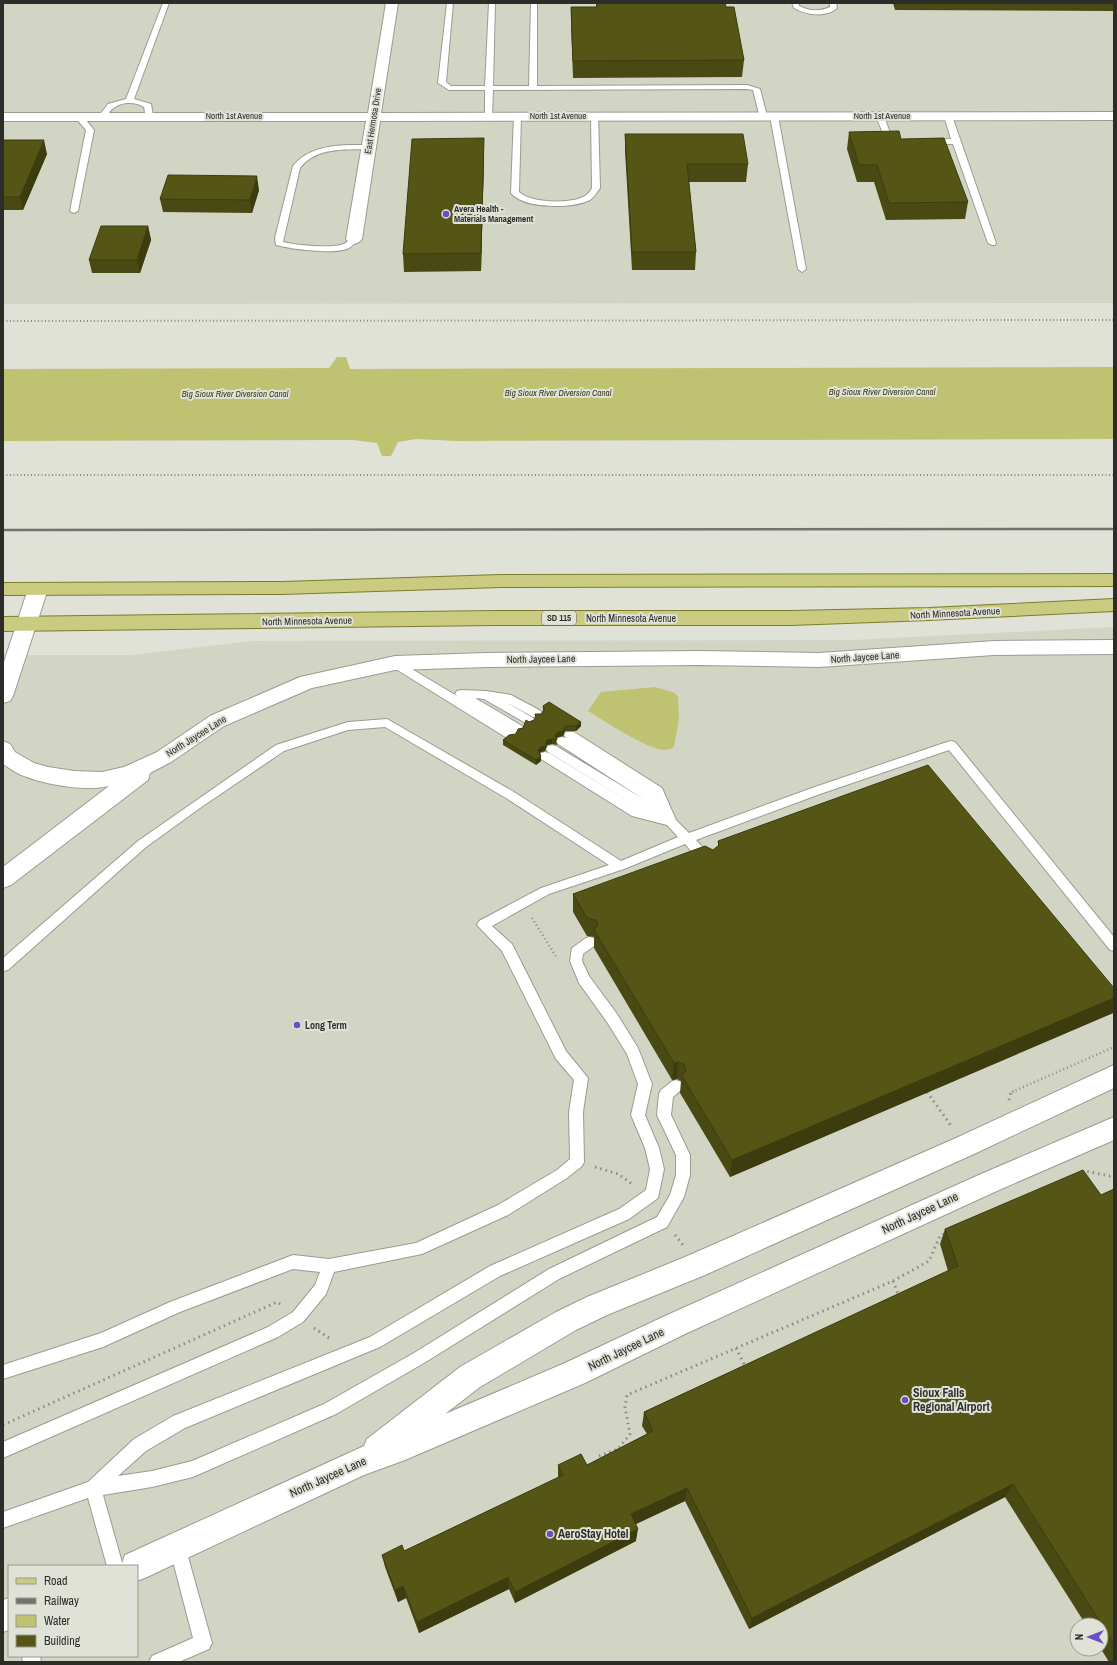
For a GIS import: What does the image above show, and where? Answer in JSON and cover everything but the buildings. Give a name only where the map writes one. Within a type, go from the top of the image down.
[{"type":"main road","name":"East Hermosa Drive","points":[[354,239],[392,3]]},
{"type":"main road","name":"North 1st Avenue","points":[[3,117],[1114,116]]},
{"type":"main road","points":[[3,589],[282,588],[501,581],[1114,580]]},
{"type":"main road","points":[[3,696],[38,589]]},
{"type":"main road","name":"North Minnesota Avenue","points":[[3,624],[495,618],[792,618],[930,614],[1114,605]]},
{"type":"main road","name":"North Jaycee Lane","points":[[3,749],[8,757],[26,768],[47,775],[74,779],[102,780],[130,773],[164,757],[217,722],[307,682],[395,663],[487,660],[700,658],[818,660],[981,648],[1114,647]]},
{"type":"main road","points":[[3,879],[164,757]]},
{"type":"main road","points":[[360,1462],[470,1377],[566,1321],[597,1306],[695,1266],[834,1205],[1114,1076]]},
{"type":"main road","name":"North Jaycee Lane","points":[[138,1565],[360,1462],[395,1450],[575,1373],[969,1191],[1114,1128]]},
{"type":"lane","points":[[129,101],[166,3]]},
{"type":"lane","points":[[450,3],[442,84],[449,88],[747,87],[756,89],[769,116],[802,269]]},
{"type":"lane","points":[[488,116],[492,3]]},
{"type":"lane","points":[[533,88],[534,3]]},
{"type":"lane","points":[[795,3],[796,7],[804,12],[826,12],[834,8],[833,3]]},
{"type":"lane","points":[[103,116],[112,105],[118,102],[129,101],[143,103],[148,106],[149,116]]},
{"type":"lane","points":[[74,211],[90,130],[78,116]]},
{"type":"lane","points":[[517,116],[515,192],[520,198],[533,202],[577,202],[592,194],[596,188],[595,116]]},
{"type":"lane","points":[[880,116],[889,139],[896,142],[903,142]]},
{"type":"lane","points":[[948,116],[992,243]]},
{"type":"lane","points":[[924,142],[952,142],[955,139]]},
{"type":"lane","points":[[354,239],[346,246],[303,247],[289,246],[279,243],[292,181],[299,163],[309,156],[325,150],[336,148],[368,147]]},
{"type":"lane","points":[[395,663],[438,691],[515,732],[458,694]]},
{"type":"lane","points":[[438,691],[458,694],[486,695],[533,718]]},
{"type":"lane","points":[[3,966],[142,844],[196,805],[280,748],[348,726],[387,723],[510,795],[620,866]]},
{"type":"lane","points":[[566,738],[648,796],[710,862]]},
{"type":"lane","points":[[3,1372],[103,1340],[176,1307],[293,1262],[329,1266],[417,1249],[503,1210],[562,1174],[577,1162],[576,1112],[581,1078],[561,1056],[507,948],[483,925],[545,891],[620,866],[687,838],[816,791],[951,745],[1114,946]]},
{"type":"lane","points":[[548,752],[636,813],[671,822]]},
{"type":"lane","points":[[93,1488],[140,1445],[179,1422],[375,1342],[495,1271],[624,1214],[653,1193],[657,1169],[652,1148],[638,1115],[645,1084],[633,1052],[612,1018],[584,979],[576,962],[577,952],[590,942]]},
{"type":"lane","points":[[3,1520],[93,1488],[152,1479],[193,1469],[330,1409],[419,1358],[554,1274],[662,1222],[677,1197],[684,1176],[683,1155],[664,1115],[666,1094],[676,1086]]},
{"type":"lane","points":[[3,1450],[273,1332],[298,1317],[321,1289],[329,1266]]},
{"type":"lane","points":[[93,1488],[115,1565]]},
{"type":"lane","points":[[158,1662],[203,1643],[177,1546]]},
{"type":"path","points":[[3,321],[1114,320]]},
{"type":"path","points":[[3,475],[1114,475]]},
{"type":"path","points":[[927,1092],[954,1131]]},
{"type":"path","points":[[577,1162],[618,1174],[637,1188],[645,1199]]},
{"type":"path","points":[[1078,1174],[1085,1171],[1110,1176],[1114,1174]]},
{"type":"path","points":[[599,1456],[618,1449],[630,1434],[625,1407],[627,1395],[893,1281],[929,1261],[940,1236],[949,1231]]},
{"type":"path","points":[[893,1281],[900,1298]]},
{"type":"path","points":[[736,1348],[750,1375]]},
{"type":"shaded area","points":[[3,3],[1114,3],[1114,303],[3,304]]},
{"type":"shaded area","name":"Sioux Falls Regional Airport","points":[[1114,627],[1114,1662],[3,1662],[3,655],[132,655],[251,641],[853,640]]},
{"type":"water","name":"Big Sioux River Diversion Canal","points":[[337,357],[346,357],[350,369],[1114,367],[1114,439],[457,441],[416,439],[398,442],[391,456],[382,456],[377,443],[353,440],[3,441],[3,369],[329,368]]},
{"type":"water","points":[[655,687],[675,693],[678,697],[679,719],[674,747],[670,749],[665,750],[647,745],[588,711],[601,692]]},
{"type":"railway","points":[[3,530],[1114,529]]},
{"type":"place","name":"Avera Health - Materials Management","points":[[446,214]]},
{"type":"place","name":"Long Term","points":[[297,1025]]},
{"type":"place","name":"Sioux Falls Regional Airport","points":[[905,1400]]},
{"type":"place","name":"AeroStay Hotel","points":[[550,1534]]}]
